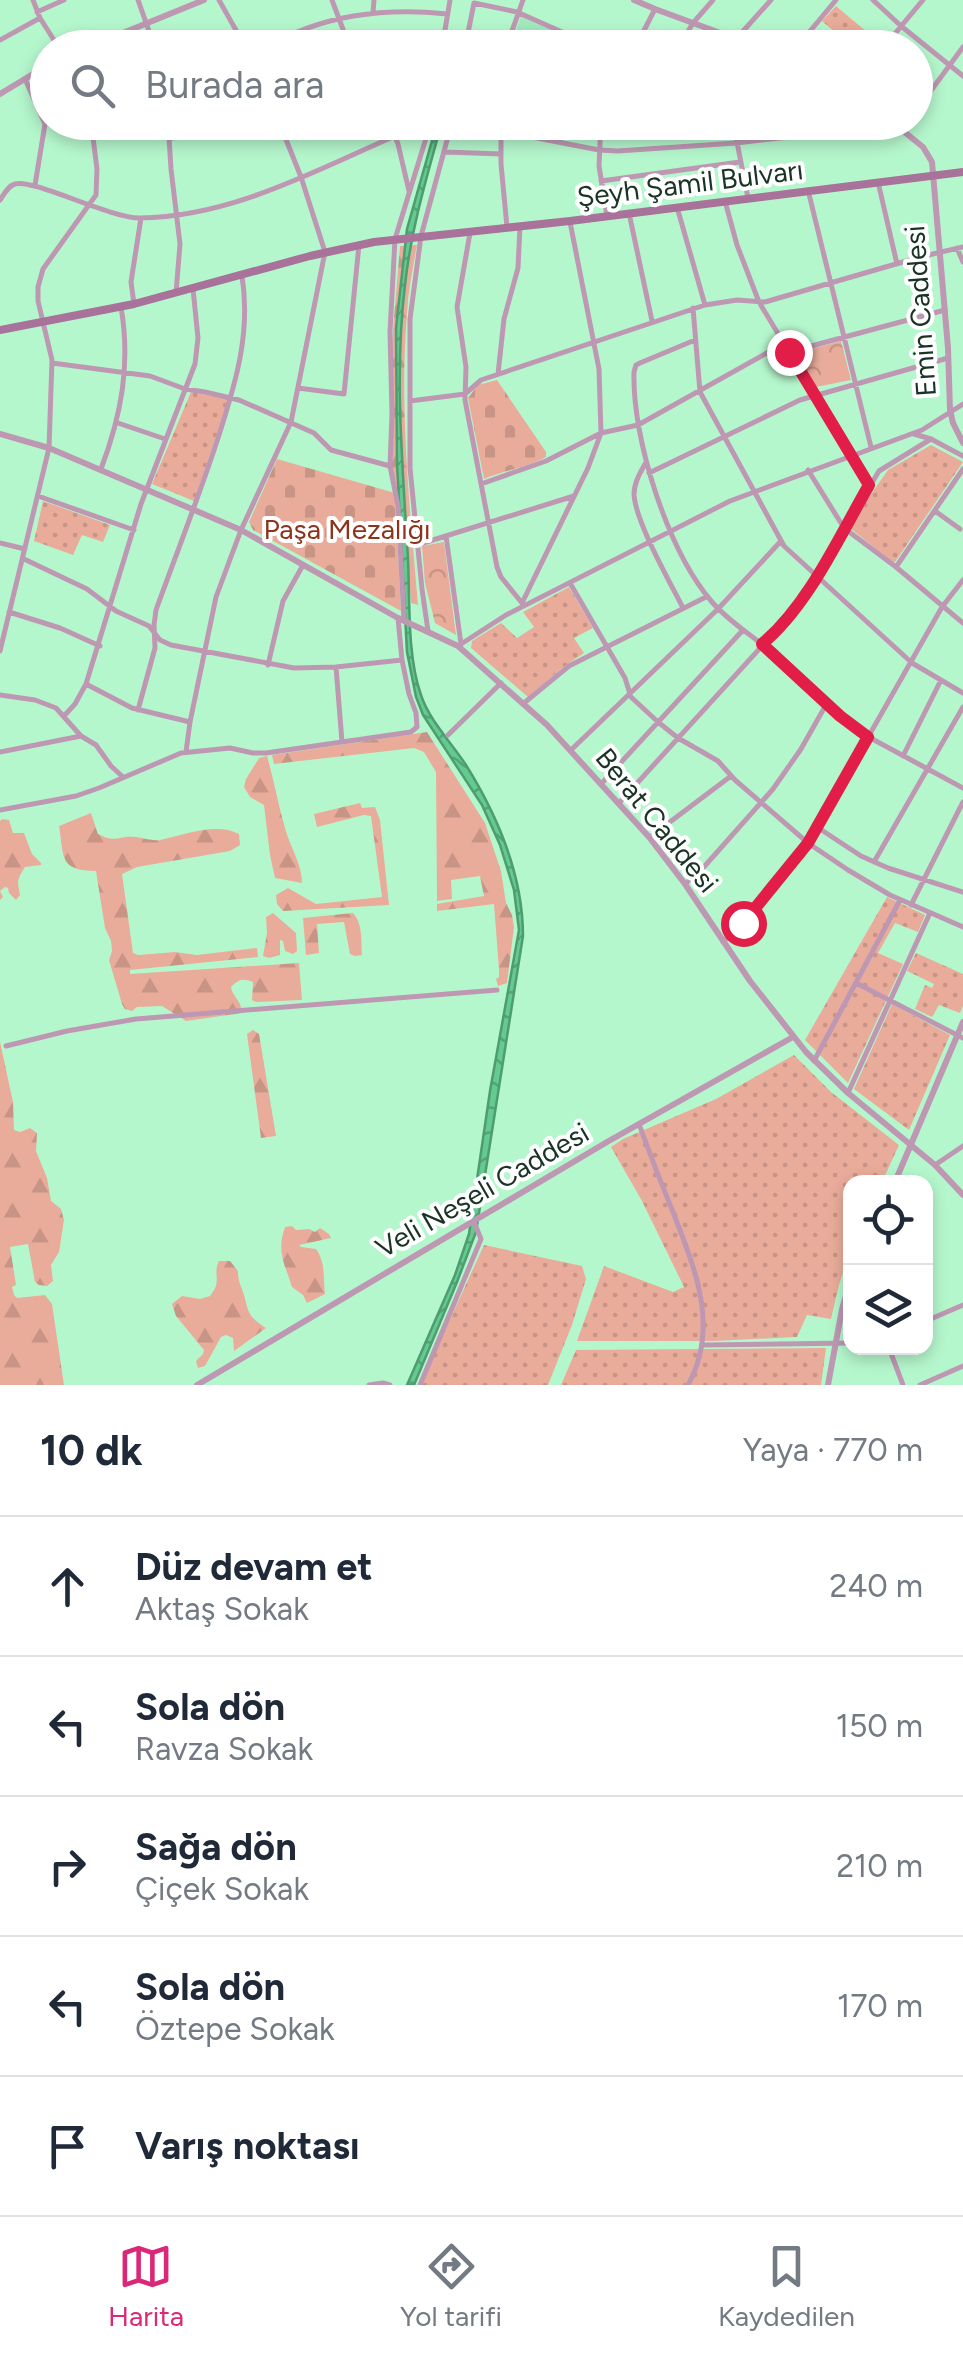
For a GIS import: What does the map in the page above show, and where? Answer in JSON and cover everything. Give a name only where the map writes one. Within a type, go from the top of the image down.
[{"type":"main road","name":"Şeyh Şamil Bulvarı","points":[[398,239],[963,172]]},
{"type":"main road","points":[[0,330],[121,307],[325,252],[398,239]]},
{"type":"street","points":[[33,0],[48,30]]},
{"type":"street","points":[[0,40],[64,0]]},
{"type":"street","points":[[138,0],[148,30]]},
{"type":"street","points":[[131,30],[204,0]]},
{"type":"street","points":[[219,0],[236,30]]},
{"type":"street","points":[[332,0],[343,30]]},
{"type":"street","points":[[373,12],[374,0]]},
{"type":"street","points":[[445,30],[450,0]]},
{"type":"street","points":[[512,30],[523,0]]},
{"type":"street","points":[[634,0],[711,30]]},
{"type":"street","points":[[646,30],[668,0]]},
{"type":"street","points":[[689,30],[713,0]]},
{"type":"street","points":[[743,30],[770,0]]},
{"type":"street","points":[[811,30],[836,0]]},
{"type":"street","points":[[874,0],[906,30]]},
{"type":"street","points":[[898,30],[923,0]]},
{"type":"street","points":[[469,30],[474,2],[518,12],[558,30]]},
{"type":"street","points":[[306,30],[373,12],[447,14]]},
{"type":"street","points":[[933,88],[963,47]]},
{"type":"street","points":[[933,53],[963,76]]},
{"type":"street","points":[[0,94],[30,75]]},
{"type":"street","points":[[24,79],[30,90]]},
{"type":"street","points":[[35,186],[44,140]]},
{"type":"street","points":[[0,651],[49,448],[52,364],[37,293],[40,275],[96,195],[93,140]]},
{"type":"street","points":[[169,140],[180,244],[176,293]]},
{"type":"street","points":[[186,752],[222,578],[290,422],[325,252],[286,140]]},
{"type":"street","points":[[0,200],[14,184],[22,183],[112,214],[141,218],[178,214],[246,200],[386,140]]},
{"type":"street","points":[[396,140],[409,191]]},
{"type":"street","points":[[0,810],[76,796],[186,752],[230,748],[266,753],[415,730],[416,713],[402,660],[398,506],[390,466],[390,332],[398,239],[425,140]]},
{"type":"street","points":[[428,630],[410,468],[410,314],[422,236],[448,140]]},
{"type":"street","points":[[501,140],[508,227]]},
{"type":"street","points":[[547,140],[599,150],[768,140]]},
{"type":"street","points":[[600,140],[607,216]]},
{"type":"street","points":[[735,140],[748,198]]},
{"type":"street","points":[[916,140],[926,152],[934,174]]},
{"type":"street","points":[[445,152],[501,154]]},
{"type":"street","points":[[601,181],[740,162]]},
{"type":"street","name":"Emin Caddesi","points":[[934,174],[950,414],[963,442]]},
{"type":"street","points":[[878,182],[897,264]]},
{"type":"street","points":[[808,190],[871,447]]},
{"type":"street","points":[[725,200],[759,302],[869,485]]},
{"type":"street","points":[[676,206],[704,305]]},
{"type":"street","points":[[629,213],[652,321]]},
{"type":"street","points":[[134,304],[131,282],[141,218]]},
{"type":"street","points":[[523,604],[601,434],[600,378],[570,221]]},
{"type":"street","points":[[498,374],[504,319],[518,268],[520,226]]},
{"type":"street","points":[[470,230],[456,308],[466,367],[465,394],[499,572],[523,604]]},
{"type":"street","points":[[298,388],[344,394],[358,244]]},
{"type":"street","points":[[410,400],[465,394],[475,383],[498,374],[704,305],[737,300],[759,302],[960,247],[963,262]]},
{"type":"street","points":[[138,710],[153,658],[156,610],[194,510],[239,371],[246,309],[242,276]]},
{"type":"street","points":[[64,716],[86,684],[146,489],[195,364],[198,348],[193,289]]},
{"type":"street","points":[[101,470],[118,423],[124,372],[121,307]]},
{"type":"street","points":[[693,308],[700,392],[781,541],[912,663],[963,693]]},
{"type":"street","points":[[789,352],[944,310]]},
{"type":"street","points":[[695,340],[636,365],[634,378],[638,425],[649,473],[685,560],[718,608],[827,704],[868,737],[963,788]]},
{"type":"street","points":[[481,484],[546,461],[601,434],[638,425],[784,344]]},
{"type":"street","points":[[649,473],[814,394],[949,358]]},
{"type":"street","points":[[52,364],[158,378],[185,390],[231,398],[317,434],[331,450],[390,466]]},
{"type":"street","points":[[446,536],[459,645],[523,604],[754,491],[911,434],[963,404]]},
{"type":"street","points":[[118,423],[165,439]]},
{"type":"street","points":[[0,434],[49,448],[241,530],[401,619]]},
{"type":"street","points":[[911,434],[931,439],[963,456]]},
{"type":"street","points":[[619,803],[782,626],[882,468],[931,439]]},
{"type":"street","points":[[646,462],[634,494],[650,542],[683,608]]},
{"type":"street","points":[[896,567],[963,469]]},
{"type":"street","points":[[808,470],[844,528],[963,623]]},
{"type":"street","points":[[38,496],[134,530]]},
{"type":"street","points":[[417,545],[574,496]]},
{"type":"street","points":[[935,510],[960,530]]},
{"type":"street","points":[[571,750],[718,608],[781,541]]},
{"type":"street","points":[[0,544],[25,549]]},
{"type":"street","points":[[22,558],[74,581],[111,607],[149,626],[165,644],[308,669],[402,660]]},
{"type":"street","points":[[268,665],[283,601],[303,565]]},
{"type":"street","points":[[724,942],[808,843],[942,607],[963,580]]},
{"type":"street","points":[[570,583],[625,678],[630,694],[658,722],[714,758],[808,843],[859,878],[963,927]]},
{"type":"street","points":[[524,703],[569,666],[707,596]]},
{"type":"street","points":[[8,612],[60,628],[100,646]]},
{"type":"street","name":"Berat Caddesi","points":[[401,619],[459,645],[571,750],[650,838],[756,990],[814,1061],[912,1145],[963,1195]]},
{"type":"street","points":[[601,784],[743,630]]},
{"type":"street","points":[[336,668],[342,742]]},
{"type":"street","points":[[904,756],[941,680]]},
{"type":"street","points":[[448,735],[502,683]]},
{"type":"street","points":[[86,684],[138,710],[190,722]]},
{"type":"street","points":[[0,695],[44,702],[96,746],[123,777]]},
{"type":"street","points":[[685,884],[786,772],[827,704]]},
{"type":"street","points":[[874,862],[963,707]]},
{"type":"street","points":[[0,752],[82,736]]},
{"type":"street","points":[[650,838],[731,776]]},
{"type":"street","points":[[911,905],[963,802]]},
{"type":"street","points":[[817,827],[874,862],[963,892]]},
{"type":"street","points":[[814,1061],[900,900]]},
{"type":"street","points":[[848,1093],[930,914]]},
{"type":"street","points":[[856,983],[960,1037]]},
{"type":"street","points":[[6,1046],[136,1018],[497,990]]},
{"type":"street","points":[[898,1175],[960,1037],[963,1022]]},
{"type":"street","name":"Veli Neşeli Caddesi","points":[[196,1385],[794,1037]]},
{"type":"street","points":[[640,1124],[698,1280],[704,1312],[702,1346],[688,1385]]},
{"type":"street","points":[[935,1166],[963,1146]]},
{"type":"street","points":[[420,1385],[481,1239],[473,1221]]},
{"type":"street","points":[[933,1318],[963,1305]]},
{"type":"street","points":[[828,1385],[843,1310]]},
{"type":"street","points":[[702,1346],[843,1343]]},
{"type":"street","points":[[891,1355],[903,1385]]},
{"type":"street","points":[[920,1385],[963,1366]]},
{"type":"street","points":[[211,1376],[216,1385]]},
{"type":"street","points":[[368,1385],[390,1385]]},
{"type":"shaded area","points":[[521,16],[552,30],[516,30]]},
{"type":"green space","points":[[836,6],[865,30],[832,30],[822,21]]},
{"type":"green space","points":[[417,245],[408,305],[404,386],[418,605],[411,603],[404,493],[396,493],[392,472],[392,342],[400,246]]},
{"type":"green space","points":[[841,341],[851,380],[816,387],[796,353]]},
{"type":"green space","points":[[497,380],[546,457],[484,479],[468,398],[478,385]]},
{"type":"green space","points":[[191,392],[229,399],[194,501],[152,484]]},
{"type":"green space","points":[[931,445],[963,462],[892,562],[850,524],[888,470]]},
{"type":"green space","name":"Paşa Mezalığı","points":[[277,459],[395,493],[401,611],[253,530],[249,522]]},
{"type":"green space","points":[[43,501],[110,525],[103,542],[82,535],[73,555],[34,541]]},
{"type":"green space","points":[[444,542],[456,635],[435,623],[425,583],[422,546]]},
{"type":"green space","points":[[569,587],[593,628],[574,638],[584,653],[528,697],[471,648],[472,641],[501,623],[517,638],[534,627],[523,612]]},
{"type":"green space","points":[[427,732],[485,823],[501,871],[514,927],[507,983],[498,986],[494,904],[437,911],[437,904],[484,896],[480,876],[451,880],[452,899],[437,901],[436,772],[424,752],[414,748],[274,764],[272,755]]},
{"type":"green space","points":[[267,756],[302,883],[275,878],[264,805],[250,797],[244,787],[259,758]]},
{"type":"green space","points":[[360,803],[362,808],[375,807],[380,820],[389,905],[283,911],[276,895],[288,888],[316,904],[382,897],[371,816],[317,827],[314,814]]},
{"type":"green space","points":[[91,813],[98,834],[114,839],[160,840],[210,829],[239,834],[240,845],[230,851],[137,867],[122,874],[133,953],[197,955],[257,948],[258,957],[130,970],[130,974],[299,963],[302,1000],[256,1002],[252,1000],[253,982],[243,980],[231,987],[242,1013],[186,1021],[162,1006],[125,1009],[109,960],[111,941],[105,928],[96,871],[69,865],[62,846],[59,826]]},
{"type":"green space","points":[[2,819],[9,820],[13,833],[24,833],[41,865],[25,867],[18,880],[20,895],[16,900],[8,888],[0,891]]},
{"type":"green space","points":[[887,897],[925,915],[918,932],[895,923],[878,953],[903,964],[848,1083],[805,1040]]},
{"type":"green space","points":[[273,913],[296,933],[297,951],[293,954],[285,951],[280,940],[280,955],[263,956],[266,917]]},
{"type":"green space","points":[[353,913],[360,927],[362,955],[350,954],[344,922],[317,924],[319,953],[306,955],[303,918]]},
{"type":"green space","points":[[916,953],[963,974],[960,1013],[939,1005],[932,1017],[915,1009],[925,985],[932,988],[934,984],[907,971]]},
{"type":"green space","points":[[892,1004],[950,1035],[909,1130],[854,1089]]},
{"type":"green space","points":[[253,1030],[259,1034],[276,1136],[261,1138],[247,1034]]},
{"type":"green space","points":[[0,1042],[13,1102],[14,1130],[30,1128],[37,1133],[36,1151],[51,1201],[61,1209],[64,1220],[59,1252],[51,1265],[53,1281],[47,1286],[35,1282],[28,1244],[10,1247],[16,1285],[12,1287],[17,1298],[45,1295],[52,1304],[64,1385],[0,1385]]},
{"type":"green space","points":[[794,1055],[831,1092],[899,1145],[885,1175],[843,1175],[843,1273],[831,1319],[807,1315],[797,1337],[577,1341],[604,1266],[673,1292],[684,1287],[611,1147],[716,1099]]},
{"type":"green space","points":[[285,1227],[315,1232],[320,1228],[331,1238],[299,1245],[316,1249],[324,1271],[325,1294],[307,1303],[292,1287],[282,1258]]},
{"type":"green space","points":[[484,1245],[582,1266],[586,1279],[548,1385],[420,1385]]},
{"type":"green space","points":[[219,1261],[230,1261],[238,1271],[250,1314],[266,1328],[234,1351],[233,1338],[221,1337],[205,1366],[198,1368],[196,1361],[204,1350],[176,1316],[172,1304],[182,1296],[210,1296],[216,1286]]},
{"type":"green space","points":[[826,1348],[821,1385],[561,1385],[576,1350]]},
{"type":"water","points":[[432,140],[437,140],[411,244],[400,353],[411,646],[425,704],[466,765],[498,825],[518,891],[523,936],[476,1232],[414,1385],[407,1385],[469,1234],[519,930],[514,890],[500,845],[482,805],[423,715],[407,652],[397,464],[396,328],[407,229]]},
{"type":"route","points":[[743,923],[808,843],[868,737],[762,644],[776,634],[816,577],[869,485],[789,352]]}]
